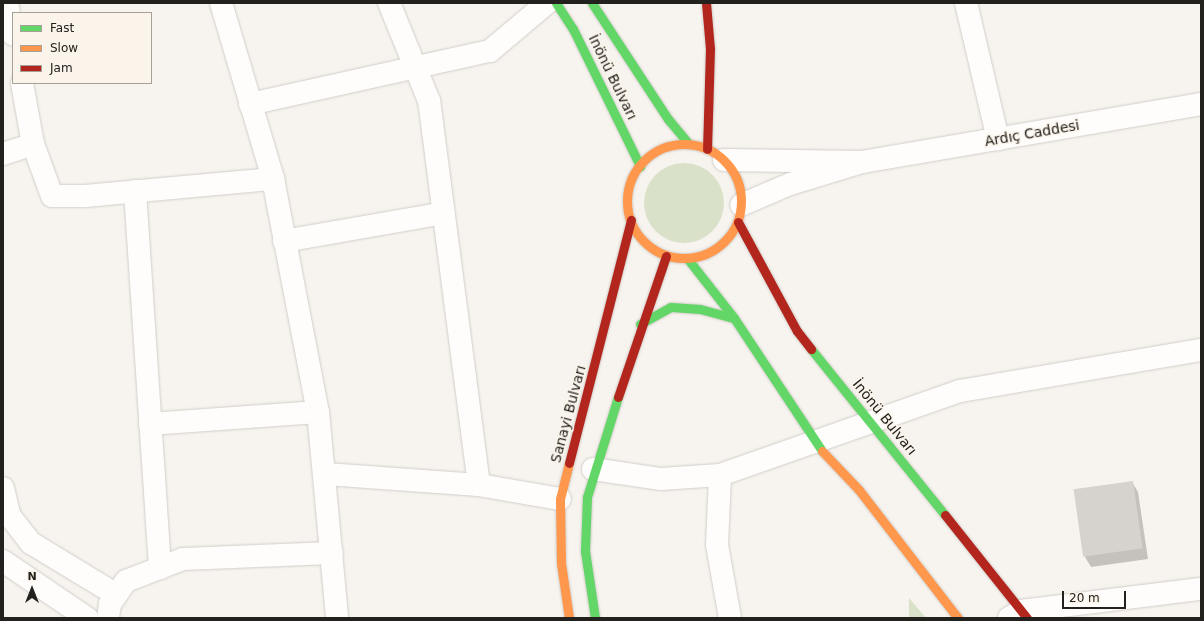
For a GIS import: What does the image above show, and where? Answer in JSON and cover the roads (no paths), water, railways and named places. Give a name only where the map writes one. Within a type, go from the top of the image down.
[{"type":"main road","name":"İnönü Bulvarı","points":[[556,3],[574,29],[640,166]]},
{"type":"main road","name":"İnönü Bulvarı","points":[[592,3],[668,119],[689,144]]},
{"type":"main road","points":[[706,3],[710,49],[715,154]]},
{"type":"main road","points":[[689,144],[715,154],[740,188],[739,213],[718,247],[686,258],[666,256],[639,236],[631,220],[627,202],[630,182],[640,166],[659,151],[689,144]]},
{"type":"main road","name":"İnönü Bulvarı","points":[[739,213],[797,331],[872,423],[1019,616]]},
{"type":"main road","name":"Sanayi Bulvarı","points":[[569,618],[561,563],[560,499],[631,220]]},
{"type":"main road","points":[[595,618],[585,551],[587,497],[593,469],[640,324],[666,256]]},
{"type":"main road","points":[[686,258],[734,318],[813,441],[859,490],[958,618]]},
{"type":"main road","points":[[640,324],[671,307],[700,309],[734,318]]},
{"type":"street","points":[[7,3],[12,29]]},
{"type":"street","points":[[220,3],[273,179],[318,412],[326,474],[337,618]]},
{"type":"street","points":[[389,3],[429,101],[479,486]]},
{"type":"street","points":[[250,104],[416,70],[490,51],[547,3]]},
{"type":"street","points":[[966,3],[998,139]]},
{"type":"street","points":[[22,84],[33,144],[52,196],[135,191],[273,179]]},
{"type":"street","name":"Ardıç Caddesi","points":[[862,162],[1201,104]]},
{"type":"street","points":[[3,154],[33,144]]},
{"type":"street","points":[[715,154],[862,162]]},
{"type":"street","points":[[739,213],[790,184],[862,162]]},
{"type":"street","points":[[135,191],[160,568]]},
{"type":"street","points":[[284,241],[444,213]]},
{"type":"street","points":[[593,469],[661,479],[720,476],[813,441],[872,423],[960,391],[1201,350]]},
{"type":"street","points":[[150,424],[318,412]]},
{"type":"street","points":[[326,474],[479,486],[560,499]]},
{"type":"street","points":[[720,476],[718,545],[730,618]]},
{"type":"street","points":[[3,488],[9,515],[31,543],[117,595]]},
{"type":"street","points":[[108,618],[110,604],[126,581],[183,559],[332,553]]},
{"type":"street","points":[[3,561],[87,618]]},
{"type":"street","points":[[1019,616],[1201,589]]}]
